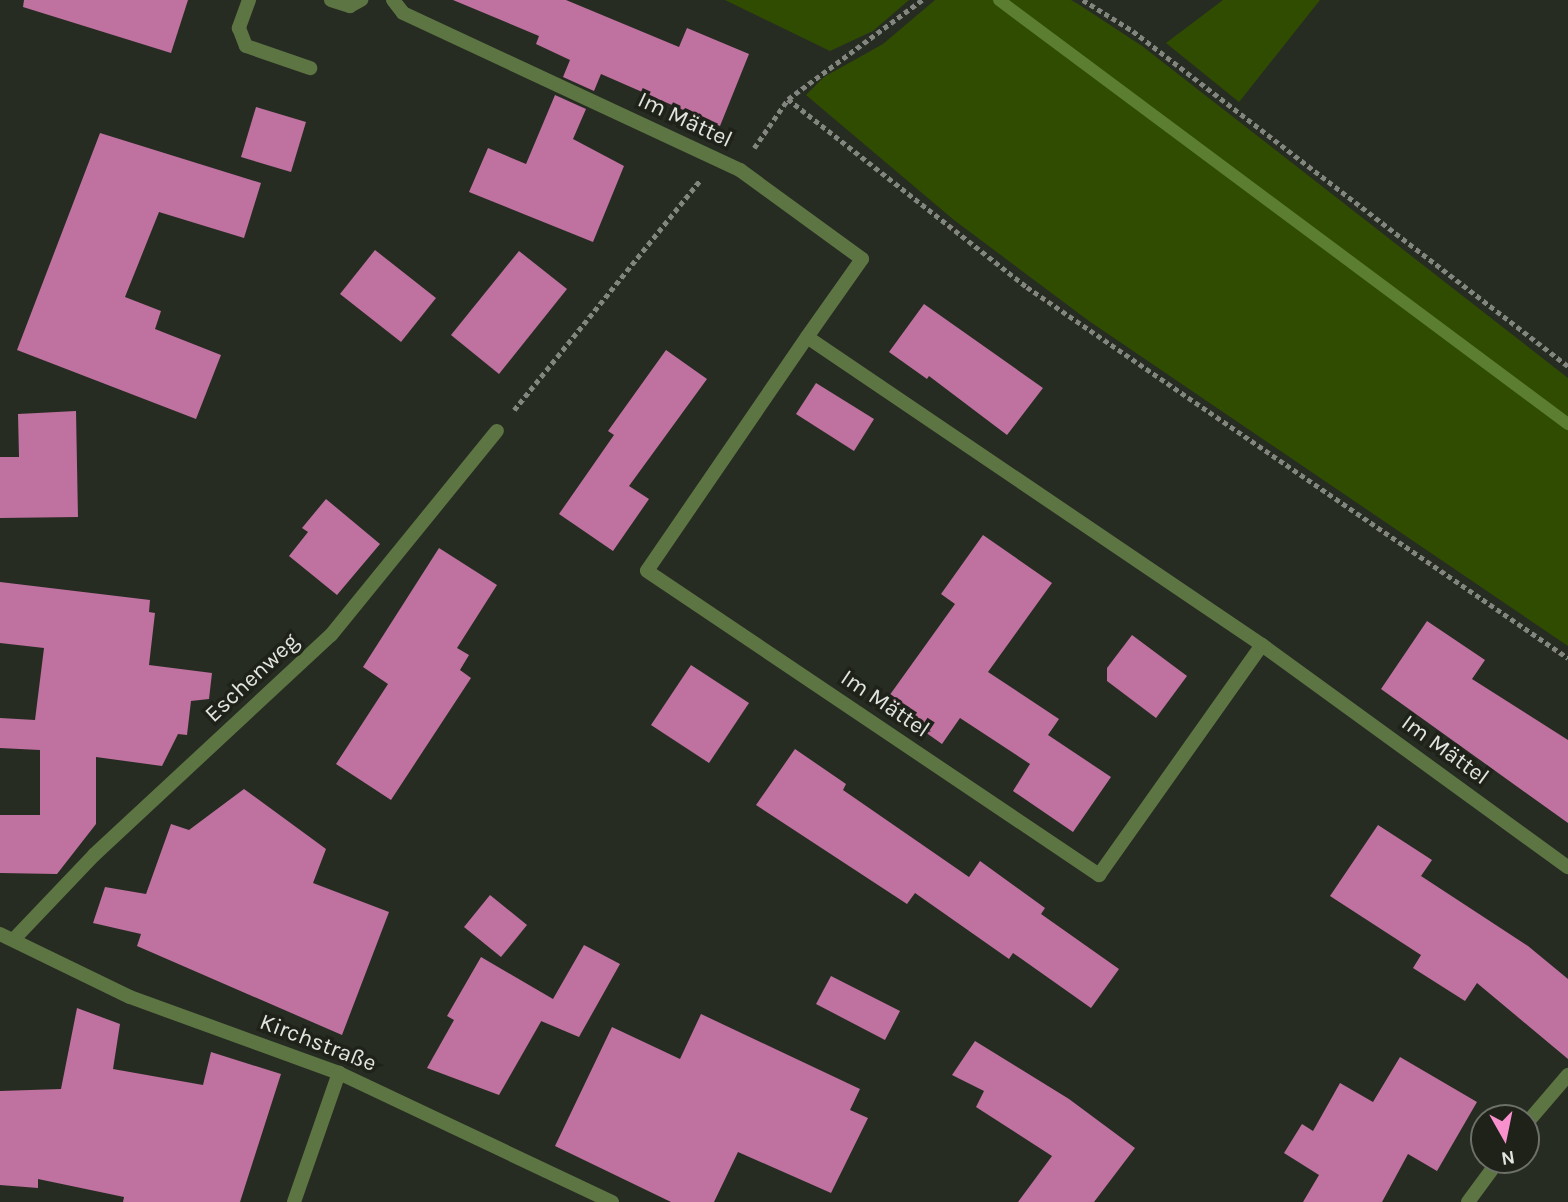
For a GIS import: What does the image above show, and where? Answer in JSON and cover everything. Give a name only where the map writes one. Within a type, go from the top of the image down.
[{"type":"street","points":[[249,0],[239,28],[246,46],[310,68]]},
{"type":"street","points":[[331,0],[350,6],[361,0]]},
{"type":"street","name":"Im Mättel","points":[[393,0],[403,13],[740,170],[862,259],[647,571],[1099,875],[1262,645]]},
{"type":"street","name":"Im Mättel","points":[[807,337],[1262,645],[1568,867]]},
{"type":"street","name":"Eschenweg","points":[[5,934],[331,635],[497,431]]},
{"type":"street","name":"Kirchstraße","points":[[5,934],[130,997],[339,1073],[612,1202]]},
{"type":"street","points":[[293,1202],[339,1073]]},
{"type":"street","points":[[1540,1108],[1568,1075]]},
{"type":"street","points":[[1468,1202],[1489,1174]]},
{"type":"path","points":[[740,170],[788,99],[922,0]]},
{"type":"path","points":[[1083,0],[1133,31],[1568,366]]},
{"type":"path","points":[[788,99],[1027,287],[1568,658]]},
{"type":"path","points":[[497,431],[716,160]]},
{"type":"green space","points":[[725,0],[909,0],[873,31],[830,51]]},
{"type":"green space","points":[[935,0],[1071,0],[1078,4],[1142,46],[1568,378],[1568,646],[1089,321],[954,220],[806,95],[824,77],[883,44]]},
{"type":"green space","points":[[1223,0],[1320,0],[1239,102],[1166,43]]},
{"type":"building","points":[[24,0],[188,0],[171,53],[23,7]]},
{"type":"building","points":[[453,0],[566,0],[679,47],[687,28],[749,54],[720,126],[601,74],[594,91],[563,77],[570,60],[536,44],[539,36]]},
{"type":"building","points":[[555,95],[586,109],[573,139],[624,166],[593,242],[469,192],[488,148],[526,164]]},
{"type":"building","points":[[256,107],[306,122],[291,172],[241,157]]},
{"type":"building","points":[[100,133],[261,183],[244,238],[159,212],[125,297],[161,311],[155,329],[221,355],[196,419],[17,350]]},
{"type":"building","points":[[375,250],[436,298],[401,342],[340,294]]},
{"type":"building","points":[[519,251],[567,289],[499,374],[451,335]]},
{"type":"building","points":[[924,304],[1043,388],[1007,435],[929,376],[927,379],[889,352]]},
{"type":"building","points":[[666,350],[707,379],[629,486],[649,499],[613,551],[559,514],[614,435],[608,431]]},
{"type":"building","points":[[816,383],[874,419],[854,451],[796,414]]},
{"type":"building","points":[[76,411],[78,517],[0,518],[0,457],[19,457],[18,414]]},
{"type":"building","points":[[326,499],[380,544],[337,595],[289,556],[308,532],[302,528]]},
{"type":"building","points":[[983,535],[1052,583],[988,672],[1059,719],[1048,735],[1111,777],[1073,832],[1013,791],[1030,764],[960,718],[942,744],[884,703],[955,604],[941,594]]},
{"type":"building","points":[[439,548],[497,585],[457,648],[469,655],[460,670],[471,678],[391,800],[336,764],[388,684],[363,667]]},
{"type":"building","points":[[0,582],[150,600],[149,612],[155,613],[149,665],[212,673],[209,699],[191,701],[187,735],[178,734],[162,766],[96,757],[96,824],[57,874],[0,873],[0,815],[40,815],[40,750],[0,748],[0,718],[35,720],[44,648],[0,643]]},
{"type":"building","points":[[1427,621],[1485,660],[1472,679],[1568,740],[1568,823],[1381,689]]},
{"type":"building","points":[[1132,635],[1187,676],[1156,718],[1107,681],[1107,668]]},
{"type":"building","points":[[691,665],[749,703],[709,763],[651,725]]},
{"type":"building","points":[[795,749],[846,784],[843,790],[969,877],[980,861],[1045,908],[1041,914],[1119,969],[1091,1008],[1013,953],[1009,959],[915,893],[907,904],[756,805]]},
{"type":"building","points":[[244,789],[326,849],[313,883],[389,912],[342,1035],[137,946],[141,934],[93,923],[105,887],[146,894],[171,824],[189,830]]},
{"type":"building","points":[[1378,825],[1432,860],[1421,876],[1528,946],[1568,979],[1568,1059],[1477,983],[1465,1001],[1413,968],[1421,955],[1330,896]]},
{"type":"building","points":[[490,895],[527,925],[501,957],[464,927]]},
{"type":"building","points":[[584,945],[620,964],[579,1037],[541,1021],[499,1095],[427,1068],[454,1020],[447,1016],[481,957],[553,999]]},
{"type":"building","points":[[831,976],[900,1011],[885,1040],[816,1004]]},
{"type":"building","points":[[77,1008],[120,1024],[113,1069],[203,1085],[211,1052],[281,1074],[240,1202],[123,1202],[124,1197],[38,1179],[38,1188],[0,1185],[0,1091],[61,1089]]},
{"type":"building","points":[[701,1014],[860,1089],[850,1110],[868,1118],[831,1193],[738,1152],[714,1202],[671,1202],[555,1146],[612,1027],[680,1059]]},
{"type":"building","points":[[975,1041],[1069,1099],[1135,1148],[1094,1202],[1018,1202],[1052,1156],[976,1107],[984,1091],[952,1075]]},
{"type":"building","points":[[1400,1057],[1477,1102],[1470,1104],[1470,1114],[1437,1171],[1408,1154],[1382,1202],[1303,1202],[1319,1175],[1284,1153],[1302,1124],[1313,1131],[1340,1083],[1373,1102]]},
{"type":"waterway","points":[[999,0],[1568,424]]}]
